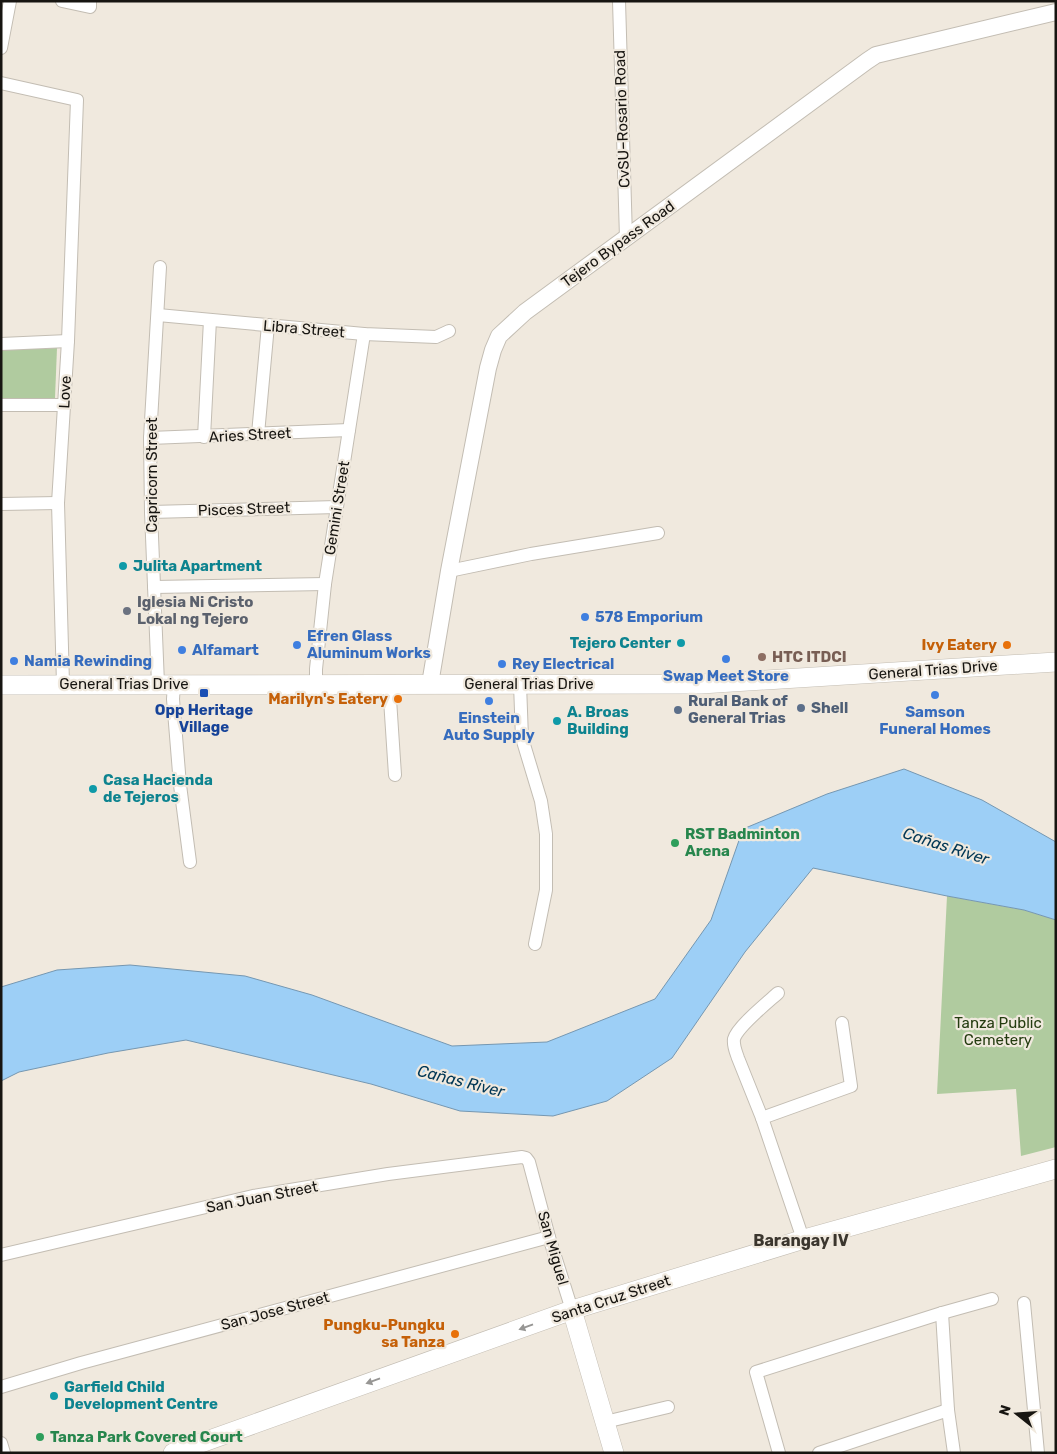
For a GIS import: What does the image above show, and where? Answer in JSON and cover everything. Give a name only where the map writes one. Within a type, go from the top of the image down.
[{"type":"main road","name":"General Trias Drive","points":[[1,685],[701,684],[1056,662]]},
{"type":"main road","name":"Santa Cruz Street","points":[[173,1453],[572,1310],[802,1239],[1056,1169]]},
{"type":"main road","name":"San Miguel","points":[[572,1310],[605,1422],[610,1452]]},
{"type":"street","points":[[1,48],[10,1]]},
{"type":"street","points":[[62,1],[90,4]]},
{"type":"street","name":"CvSU–Rosario Road","points":[[619,1],[626,238]]},
{"type":"street","name":"Tejero Bypass Road","points":[[430,684],[449,571],[488,368],[499,336],[520,316],[876,55],[1056,12]]},
{"type":"street","name":"Love","points":[[1,83],[77,100],[65,405],[58,503],[63,684]]},
{"type":"street","name":"Capricorn Street","points":[[160,267],[150,438],[154,587],[166,684],[173,699],[180,785],[190,862]]},
{"type":"street","name":"Libra Street","points":[[158,315],[364,334],[436,337],[449,331]]},
{"type":"street","points":[[204,437],[210,320]]},
{"type":"street","points":[[258,434],[268,325]]},
{"type":"street","name":"Gemini Street","points":[[316,684],[326,584],[364,334]]},
{"type":"street","points":[[1,344],[68,341]]},
{"type":"street","points":[[1,405],[65,405]]},
{"type":"street","name":"Aries Street","points":[[150,438],[349,430]]},
{"type":"street","points":[[1,504],[58,503]]},
{"type":"street","name":"Pisces Street","points":[[151,512],[337,507]]},
{"type":"street","points":[[449,571],[531,554],[658,533]]},
{"type":"street","points":[[154,587],[326,584]]},
{"type":"street","points":[[389,684],[395,775]]},
{"type":"street","points":[[520,684],[522,738],[541,800],[546,834],[546,890],[535,944]]},
{"type":"street","points":[[778,993],[741,1027],[734,1038],[735,1050],[762,1118],[802,1239]]},
{"type":"street","points":[[762,1118],[851,1086],[842,1023]]},
{"type":"street","name":"San Miguel","points":[[526,1158],[529,1162],[549,1237],[572,1310]]},
{"type":"street","name":"San Juan Street","points":[[1,1255],[253,1196],[388,1174],[526,1158]]},
{"type":"street","name":"San Jose Street","points":[[1,1387],[90,1360],[549,1237]]},
{"type":"street","points":[[779,1453],[756,1372],[992,1299]]},
{"type":"street","points":[[1024,1303],[1038,1453]]},
{"type":"street","points":[[942,1313],[948,1410],[954,1453]]},
{"type":"street","points":[[605,1422],[668,1407]]},
{"type":"street","points":[[819,1453],[948,1410]]},
{"type":"street","points":[[1,1443],[4,1453]]},
{"type":"green space","points":[[57,348],[55,398],[1,399],[1,349]]},
{"type":"green space","name":"Tanza Public Cemetery","points":[[947,896],[1024,910],[1056,920],[1056,1147],[1021,1156],[1016,1089],[937,1094]]},
{"type":"water","name":"Cañas River","points":[[904,769],[982,800],[1056,842],[1056,920],[1024,910],[813,868],[745,952],[672,1058],[607,1101],[553,1116],[460,1111],[371,1084],[186,1040],[108,1053],[19,1072],[1,1081],[1,987],[57,970],[130,965],[245,976],[312,995],[452,1046],[547,1042],[655,999],[711,920],[743,829],[827,794]]},
{"type":"place","name":"Julita Apartment","points":[[123,566]]},
{"type":"place","name":"Iglesia Ni Cristo Lokal ng Tejero","points":[[127,611]]},
{"type":"place","name":"578 Emporium","points":[[585,617]]},
{"type":"place","name":"Tejero Center","points":[[681,643]]},
{"type":"place","name":"Efren Glass Aluminum Works","points":[[297,645]]},
{"type":"place","name":"Ivy Eatery","points":[[1007,645]]},
{"type":"place","name":"Alfamart","points":[[182,650]]},
{"type":"place","name":"HTC ITDCI","points":[[762,657]]},
{"type":"place","name":"Swap Meet Store","points":[[726,659]]},
{"type":"place","name":"Namia Rewinding","points":[[14,661]]},
{"type":"place","name":"Rey Electrical","points":[[502,664]]},
{"type":"place","name":"Opp Heritage Village","points":[[204,693]]},
{"type":"place","name":"Samson Funeral Homes","points":[[935,695]]},
{"type":"place","name":"Marilyn's Eatery","points":[[398,699]]},
{"type":"place","name":"Einstein Auto Supply","points":[[489,701]]},
{"type":"place","name":"Shell","points":[[801,708]]},
{"type":"place","name":"Rural Bank of General Trias","points":[[678,710]]},
{"type":"place","name":"A. Broas Building","points":[[557,721]]},
{"type":"place","name":"Casa Hacienda de Tejeros","points":[[93,789]]},
{"type":"place","name":"RST Badminton Arena","points":[[675,843]]},
{"type":"place","name":"Pungku-Pungku sa Tanza","points":[[455,1334]]},
{"type":"place","name":"Garfield Child Development Centre","points":[[54,1396]]},
{"type":"place","name":"Tanza Park Covered Court","points":[[40,1437]]},
{"type":"district","name":"Barangay IV","points":[[801,1240]]}]
